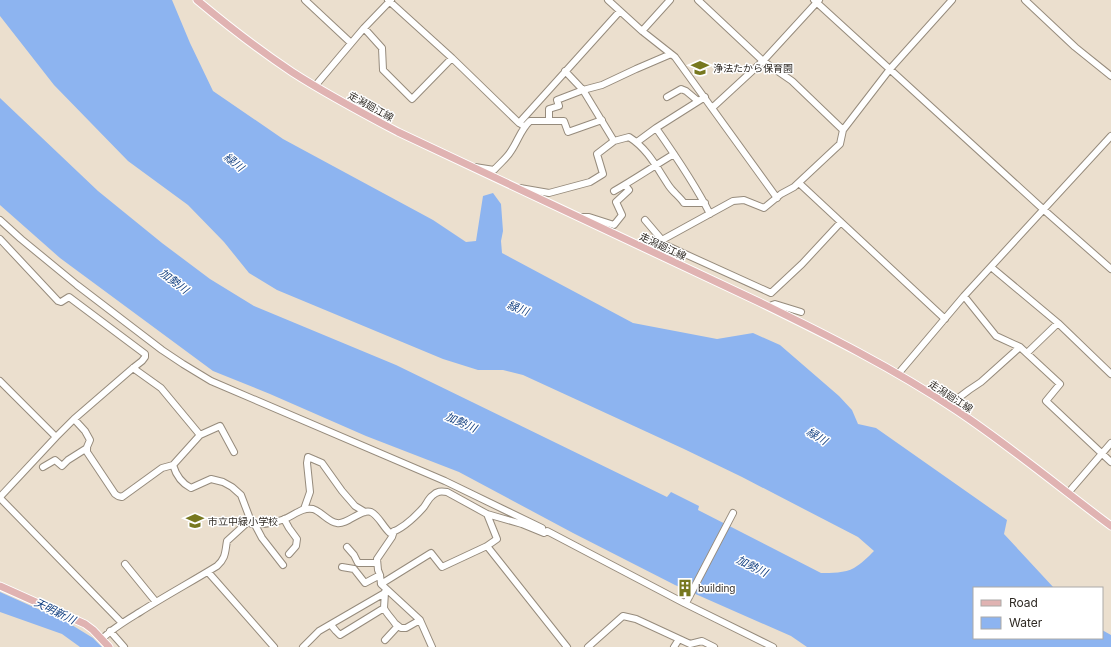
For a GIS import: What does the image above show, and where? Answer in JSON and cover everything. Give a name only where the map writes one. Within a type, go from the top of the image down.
[{"type":"main road","name":"走潟廻江線","points":[[198,0],[257,48],[315,86],[398,132],[802,322],[898,374],[984,429],[1111,526]]},
{"type":"main road","points":[[0,586],[85,624],[102,638],[109,647]]},
{"type":"street","points":[[305,0],[351,43]]},
{"type":"street","points":[[608,0],[642,31],[675,57],[776,198]]},
{"type":"street","points":[[642,31],[670,0]]},
{"type":"street","points":[[698,0],[763,60],[792,80],[843,130]]},
{"type":"street","points":[[662,240],[733,201],[744,200],[764,208],[781,194],[799,183],[840,144],[843,130],[890,69],[952,0]]},
{"type":"street","points":[[1025,0],[1075,47],[1111,76]]},
{"type":"street","points":[[315,86],[364,28],[390,1],[522,124]]},
{"type":"street","points":[[712,108],[763,60],[817,1],[1044,210],[1111,269]]},
{"type":"street","points":[[468,165],[494,170],[510,152],[522,133],[522,124],[565,71],[620,11]]},
{"type":"street","points":[[364,28],[382,48],[382,70],[412,99],[452,58]]},
{"type":"street","points":[[549,121],[549,109],[559,106],[557,100],[583,90],[602,85],[671,54]]},
{"type":"street","points":[[565,71],[583,90],[614,141]]},
{"type":"street","points":[[667,97],[681,89],[686,91],[698,101]]},
{"type":"street","points":[[637,142],[705,97]]},
{"type":"street","points":[[522,124],[530,121],[564,121],[568,132],[602,120]]},
{"type":"street","points":[[656,128],[705,203],[710,214]]},
{"type":"street","points":[[898,374],[964,296],[1111,136]]},
{"type":"street","points":[[512,186],[549,193],[590,182],[603,174],[597,154],[614,141],[629,137],[637,142],[656,164],[671,188],[678,194],[684,203],[705,203]]},
{"type":"street","points":[[614,191],[674,154]]},
{"type":"street","points":[[799,183],[945,319]]},
{"type":"street","points":[[579,217],[589,217],[614,226],[622,215],[616,202],[629,190],[625,185]]},
{"type":"street","points":[[0,220],[21,240],[76,285],[162,350],[211,381],[445,481],[546,530],[773,647]]},
{"type":"street","points":[[646,220],[662,240],[663,244],[771,292],[802,264],[841,222]]},
{"type":"street","points":[[0,239],[58,302],[61,302],[69,297],[145,354],[142,361],[74,419],[0,498],[122,623]]},
{"type":"street","points":[[991,267],[1058,323],[1111,374]]},
{"type":"street","points":[[964,296],[996,336],[1020,347],[1060,384],[1046,401],[1111,462]]},
{"type":"street","points":[[770,307],[772,305],[779,305],[801,312]]},
{"type":"street","points":[[1027,353],[1058,323]]},
{"type":"street","points":[[922,389],[957,400],[981,382],[1020,347]]},
{"type":"street","points":[[132,368],[161,388],[200,435]]},
{"type":"street","points":[[0,381],[56,437]]},
{"type":"street","points":[[74,419],[85,431],[90,440],[87,452],[115,494],[122,497],[162,468],[173,465],[200,435],[220,426],[234,452]]},
{"type":"street","points":[[1068,492],[1111,443]]},
{"type":"street","points":[[43,467],[55,460],[62,466],[68,460],[87,448]]},
{"type":"street","points":[[102,638],[122,623],[217,566],[224,557],[227,541],[252,522],[261,524],[284,519],[304,509],[310,492],[307,463],[308,457],[322,463],[355,506],[365,512],[373,513],[390,533],[410,520],[423,508],[432,496],[440,491],[447,492],[487,514],[522,524],[544,533],[546,530]]},
{"type":"street","points":[[173,465],[177,476],[185,485],[191,488],[211,479],[223,482],[232,487],[241,495],[252,522],[262,538],[283,565]]},
{"type":"street","points":[[299,512],[309,509],[315,510],[333,522],[339,524],[365,512]]},
{"type":"street","points":[[686,602],[733,513]]},
{"type":"street","points":[[381,584],[431,553],[442,567],[487,546],[497,539],[487,514]]},
{"type":"street","points":[[284,519],[297,539],[296,546],[289,554]]},
{"type":"street","points":[[394,531],[392,537],[377,559],[381,584],[386,591],[420,620],[432,647]]},
{"type":"street","points":[[487,546],[567,647]]},
{"type":"street","points":[[348,547],[358,562]]},
{"type":"street","points":[[358,562],[377,563]]},
{"type":"street","points":[[352,569],[358,562]]},
{"type":"street","points":[[125,564],[156,602]]},
{"type":"street","points":[[342,567],[354,569],[365,582],[380,575]]},
{"type":"street","points":[[208,572],[274,647]]},
{"type":"street","points":[[386,591],[384,608],[396,624],[401,628],[406,628],[420,620]]},
{"type":"street","points":[[303,647],[319,632],[386,591]]},
{"type":"street","points":[[332,625],[340,635],[384,608]]},
{"type":"street","points":[[588,647],[623,616],[636,619],[690,644],[702,641],[714,647]]},
{"type":"street","points":[[385,640],[397,627],[396,624]]},
{"type":"street","points":[[110,631],[124,647]]},
{"type":"street","points":[[674,647],[679,639]]},
{"type":"water","points":[[0,0],[172,0],[190,43],[213,91],[283,139],[433,220],[466,242],[476,241],[483,196],[493,193],[501,204],[503,231],[501,241],[502,253],[633,323],[717,339],[753,333],[780,345],[839,396],[852,410],[858,424],[876,428],[1007,520],[1004,534],[1053,587],[973,587],[973,639],[1103,639],[1103,631],[1111,635],[1111,647],[807,647],[791,636],[675,585],[573,533],[459,472],[366,436],[213,371],[60,258],[0,205],[0,98],[98,191],[162,243],[210,279],[254,306],[396,365],[667,497],[671,492],[699,506],[698,510],[821,573],[850,570],[874,551],[858,537],[742,477],[523,375],[503,370],[478,370],[443,359],[277,290],[249,273],[224,242],[188,205],[128,161],[54,85],[0,16]]},
{"type":"water","points":[[0,592],[67,622],[93,638],[102,647],[80,647],[62,634],[0,612]]},
{"type":"place","name":"浄法たから保育園","points":[[700,68]]},
{"type":"place","name":"市立中緑小学校","points":[[195,521]]},
{"type":"place","name":"building","points":[[685,588]]},
{"type":"water label","name":"緑川","points":[[234,162]]},
{"type":"water label","name":"加勢川","points":[[174,281]]},
{"type":"water label","name":"緑川","points":[[518,308]]},
{"type":"water label","name":"加勢川","points":[[461,422]]},
{"type":"water label","name":"緑川","points":[[817,436]]},
{"type":"water label","name":"加勢川","points":[[752,566]]},
{"type":"water label","name":"天明新川","points":[[55,611]]}]
